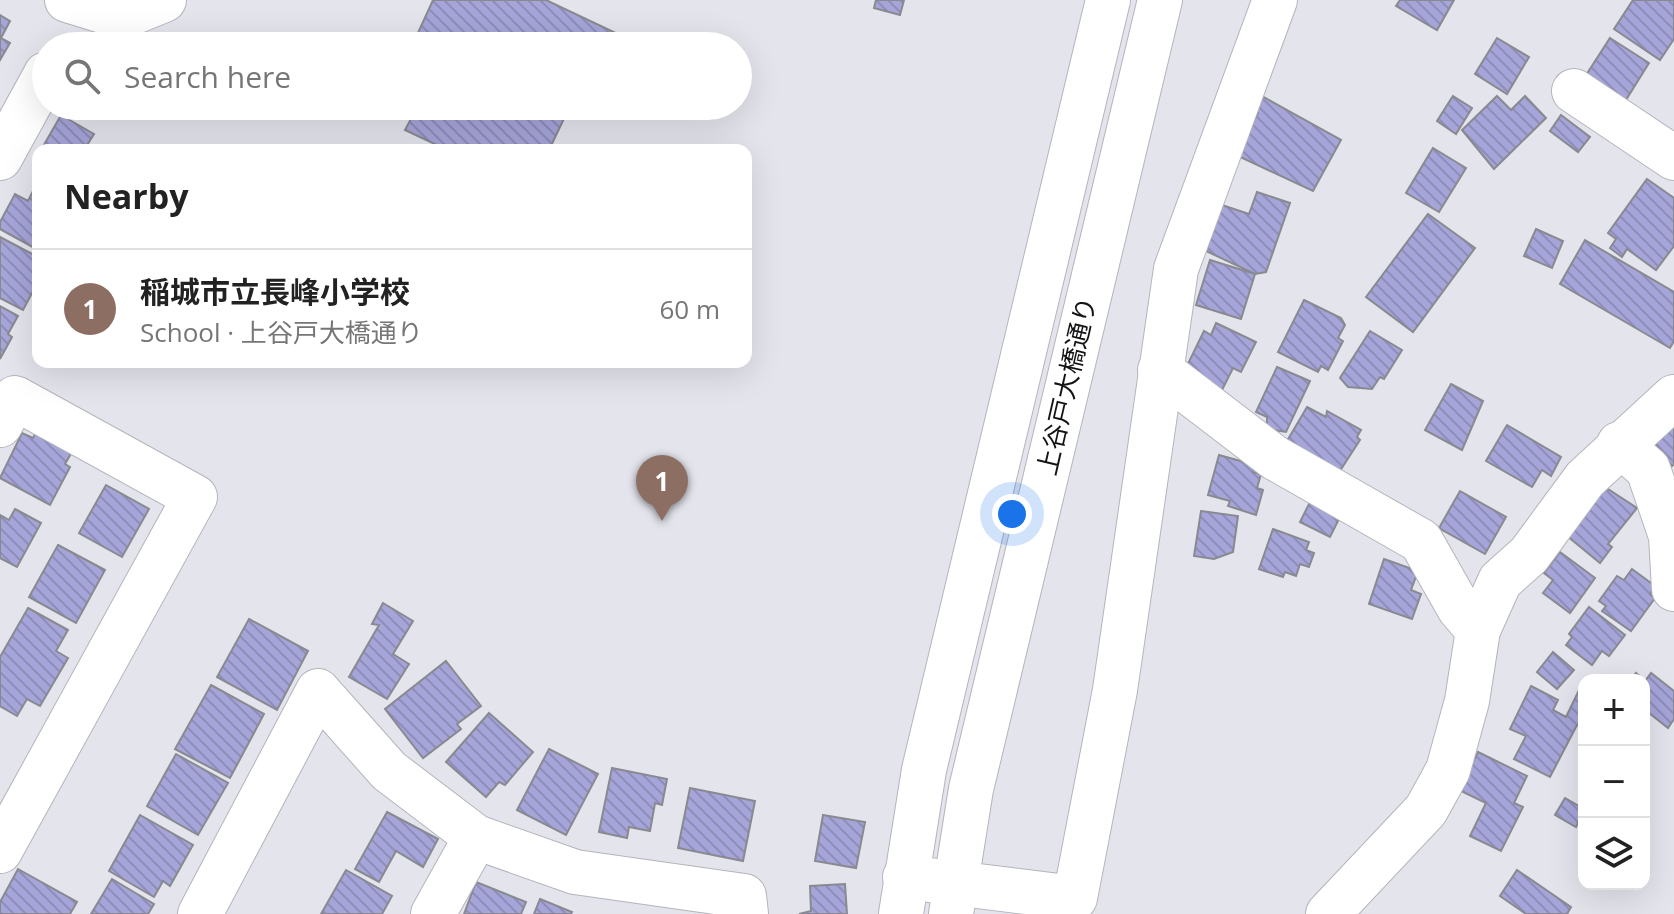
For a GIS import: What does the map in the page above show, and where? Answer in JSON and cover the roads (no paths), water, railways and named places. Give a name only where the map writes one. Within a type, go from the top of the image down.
[{"type":"street","points":[[67,0],[122,17],[164,0]]},
{"type":"street","name":"上谷戸大橋通り","points":[[903,896],[924,770],[1108,0]]},
{"type":"street","name":"上谷戸大橋通り","points":[[953,899],[971,789],[1160,0]]},
{"type":"street","points":[[903,896],[1074,906],[1115,690],[1176,269],[1275,0]]},
{"type":"street","points":[[1574,91],[1674,158]]},
{"type":"street","points":[[0,158],[32,100]]},
{"type":"street","points":[[1160,370],[1275,458],[1421,541],[1459,608],[1478,630]]},
{"type":"street","points":[[1328,914],[1426,810],[1448,770],[1467,701],[1478,630],[1500,581],[1529,555],[1585,479],[1619,444],[1674,397]]},
{"type":"street","points":[[0,851],[195,497],[5,404]]},
{"type":"street","points":[[1619,444],[1648,469],[1671,536],[1674,589]]},
{"type":"street","points":[[200,914],[318,691],[389,771],[476,837],[575,872],[744,896],[746,914]]},
{"type":"street","points":[[433,914],[476,837]]},
{"type":"place","name":"稲城市立長峰小学校","points":[[662,521]]}]
